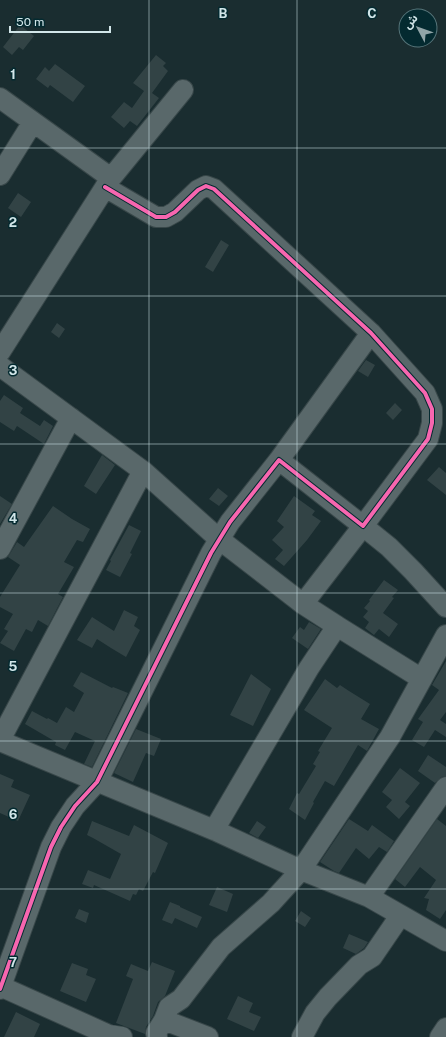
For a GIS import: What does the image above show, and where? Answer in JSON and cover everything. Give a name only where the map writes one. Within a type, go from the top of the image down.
[{"type":"street","points":[[0,352],[108,183],[183,90]]},
{"type":"street","points":[[0,98],[33,122],[108,183],[156,217],[166,217],[175,212],[198,190],[206,186],[214,189],[371,333],[425,394],[432,409],[432,423],[428,439],[303,604]]},
{"type":"street","points":[[0,174],[33,122]]},
{"type":"street","points":[[122,1037],[108,1035],[0,988],[51,847],[61,827],[75,806],[97,782],[207,560],[230,522],[279,460],[371,333]]},
{"type":"street","points":[[0,366],[143,472],[219,539],[303,604],[422,679]]},
{"type":"street","points":[[0,549],[71,418]]},
{"type":"street","points":[[279,460],[389,547],[446,607]]},
{"type":"street","points":[[143,472],[0,741],[214,830],[301,870],[369,897],[400,916],[445,939]]},
{"type":"street","points":[[214,830],[310,668],[337,626]]},
{"type":"street","points":[[208,1037],[161,1028],[169,1007],[181,999],[221,947],[271,903],[301,870],[390,737],[446,635]]},
{"type":"street","points":[[369,897],[446,787]]},
{"type":"street","points":[[302,1037],[315,1013],[328,997],[359,965],[372,957],[400,916]]},
{"type":"street","points":[[440,1037],[446,1028]]},
{"type":"building","points":[[20,25],[34,36],[23,50],[19,47],[12,55],[3,47]]},
{"type":"building","points":[[156,55],[166,63],[163,66],[168,71],[152,93],[159,98],[137,126],[130,121],[124,128],[111,117],[124,102],[132,108],[144,91],[133,83]]},
{"type":"building","points":[[55,64],[85,86],[73,102],[50,85],[48,88],[36,79],[45,67],[49,71]]},
{"type":"building","points":[[18,193],[31,202],[21,217],[8,208]]},
{"type":"building","points":[[221,240],[229,245],[213,272],[205,267]]},
{"type":"building","points":[[57,323],[65,329],[59,338],[51,332]]},
{"type":"building","points":[[366,360],[375,365],[368,377],[358,371]]},
{"type":"building","points":[[4,395],[23,408],[20,413],[40,426],[44,420],[53,426],[44,444],[17,426],[14,431],[0,422],[0,401]]},
{"type":"building","points":[[395,403],[402,410],[393,420],[386,413]]},
{"type":"building","points":[[102,455],[115,465],[96,494],[84,486]]},
{"type":"building","points":[[439,467],[446,473],[446,495],[427,480]]},
{"type":"building","points":[[218,488],[228,496],[219,506],[209,499]]},
{"type":"building","points":[[0,496],[12,504],[0,524]]},
{"type":"building","points":[[294,496],[315,511],[312,515],[321,521],[307,540],[284,566],[275,559],[283,550],[272,540],[284,527],[277,521]]},
{"type":"building","points":[[53,506],[90,529],[83,542],[77,540],[64,562],[74,567],[58,594],[63,597],[48,626],[38,620],[32,632],[26,629],[14,651],[0,643],[8,631],[4,629],[13,614],[0,607],[0,597],[20,565],[8,557],[17,542],[24,547]]},
{"type":"building","points":[[129,525],[141,531],[130,553],[132,554],[120,577],[106,570]]},
{"type":"building","points":[[384,580],[398,590],[392,597],[394,598],[383,613],[398,624],[389,637],[379,629],[374,635],[365,628],[369,622],[363,617],[368,611],[364,608]]},
{"type":"building","points":[[124,610],[138,617],[134,626],[140,630],[126,657],[97,639],[92,648],[77,640],[92,617],[114,631]]},
{"type":"building","points":[[309,622],[321,629],[308,649],[292,638],[300,627],[304,630]]},
{"type":"building","points":[[446,661],[446,712],[440,720],[446,724],[446,737],[435,730],[424,747],[412,740],[423,722],[418,719],[439,690],[432,685]]},
{"type":"building","points":[[81,672],[112,688],[113,687],[128,693],[92,767],[84,764],[95,741],[75,732],[65,750],[55,745],[56,742],[25,724],[32,711],[57,723],[66,707],[74,712],[84,693],[73,686]]},
{"type":"building","points":[[251,674],[271,689],[253,726],[230,715]]},
{"type":"building","points":[[325,679],[337,688],[340,685],[370,704],[361,719],[379,729],[367,751],[358,745],[334,786],[325,781],[305,820],[289,809],[297,793],[299,794],[316,766],[313,764],[320,752],[318,751],[332,728],[304,710]]},
{"type":"building","points":[[136,729],[161,739],[154,756],[146,753],[133,782],[114,773]]},
{"type":"building","points":[[428,755],[446,767],[446,776],[441,777],[435,783],[418,771]]},
{"type":"building","points":[[400,768],[420,783],[405,802],[410,806],[399,819],[386,807],[392,800],[382,792]]},
{"type":"building","points":[[0,774],[14,780],[11,787],[30,795],[18,821],[0,813]]},
{"type":"building","points":[[349,819],[368,831],[372,825],[394,841],[387,852],[379,847],[369,859],[356,848],[339,873],[320,862]]},
{"type":"building","points":[[437,819],[446,826],[446,910],[440,919],[426,910],[429,899],[424,898],[436,880],[420,867],[405,887],[395,879]]},
{"type":"building","points":[[92,821],[129,836],[134,825],[168,843],[155,873],[153,872],[143,891],[139,889],[136,895],[133,894],[130,901],[94,885],[93,888],[82,884],[88,870],[110,879],[121,854],[87,835]]},
{"type":"building","points":[[257,821],[266,827],[258,838],[249,833]]},
{"type":"building","points":[[217,887],[233,894],[227,912],[209,905]]},
{"type":"building","points":[[170,902],[202,917],[197,928],[175,918],[172,924],[162,920]]},
{"type":"building","points":[[79,909],[89,913],[86,923],[75,918]]},
{"type":"building","points":[[301,911],[311,918],[305,927],[295,921]]},
{"type":"building","points":[[349,934],[368,942],[364,948],[356,954],[343,948]]},
{"type":"building","points":[[152,962],[175,971],[165,996],[158,1002],[153,1016],[146,1027],[145,1034],[116,1023],[133,979],[126,976],[131,964],[148,971]]},
{"type":"building","points":[[72,963],[88,969],[86,975],[96,979],[86,1002],[60,991]]},
{"type":"building","points":[[238,996],[253,1003],[249,1012],[261,1017],[254,1031],[227,1019]]},
{"type":"building","points":[[16,1012],[40,1024],[34,1037],[4,1037]]},
{"type":"cycle path","points":[[0,989],[51,847],[61,827],[75,806],[97,782],[211,553],[230,522],[279,460],[363,526],[428,439],[432,423],[432,409],[425,393],[371,333],[214,189],[206,186],[198,190],[175,212],[166,217],[156,217],[105,187]]}]
